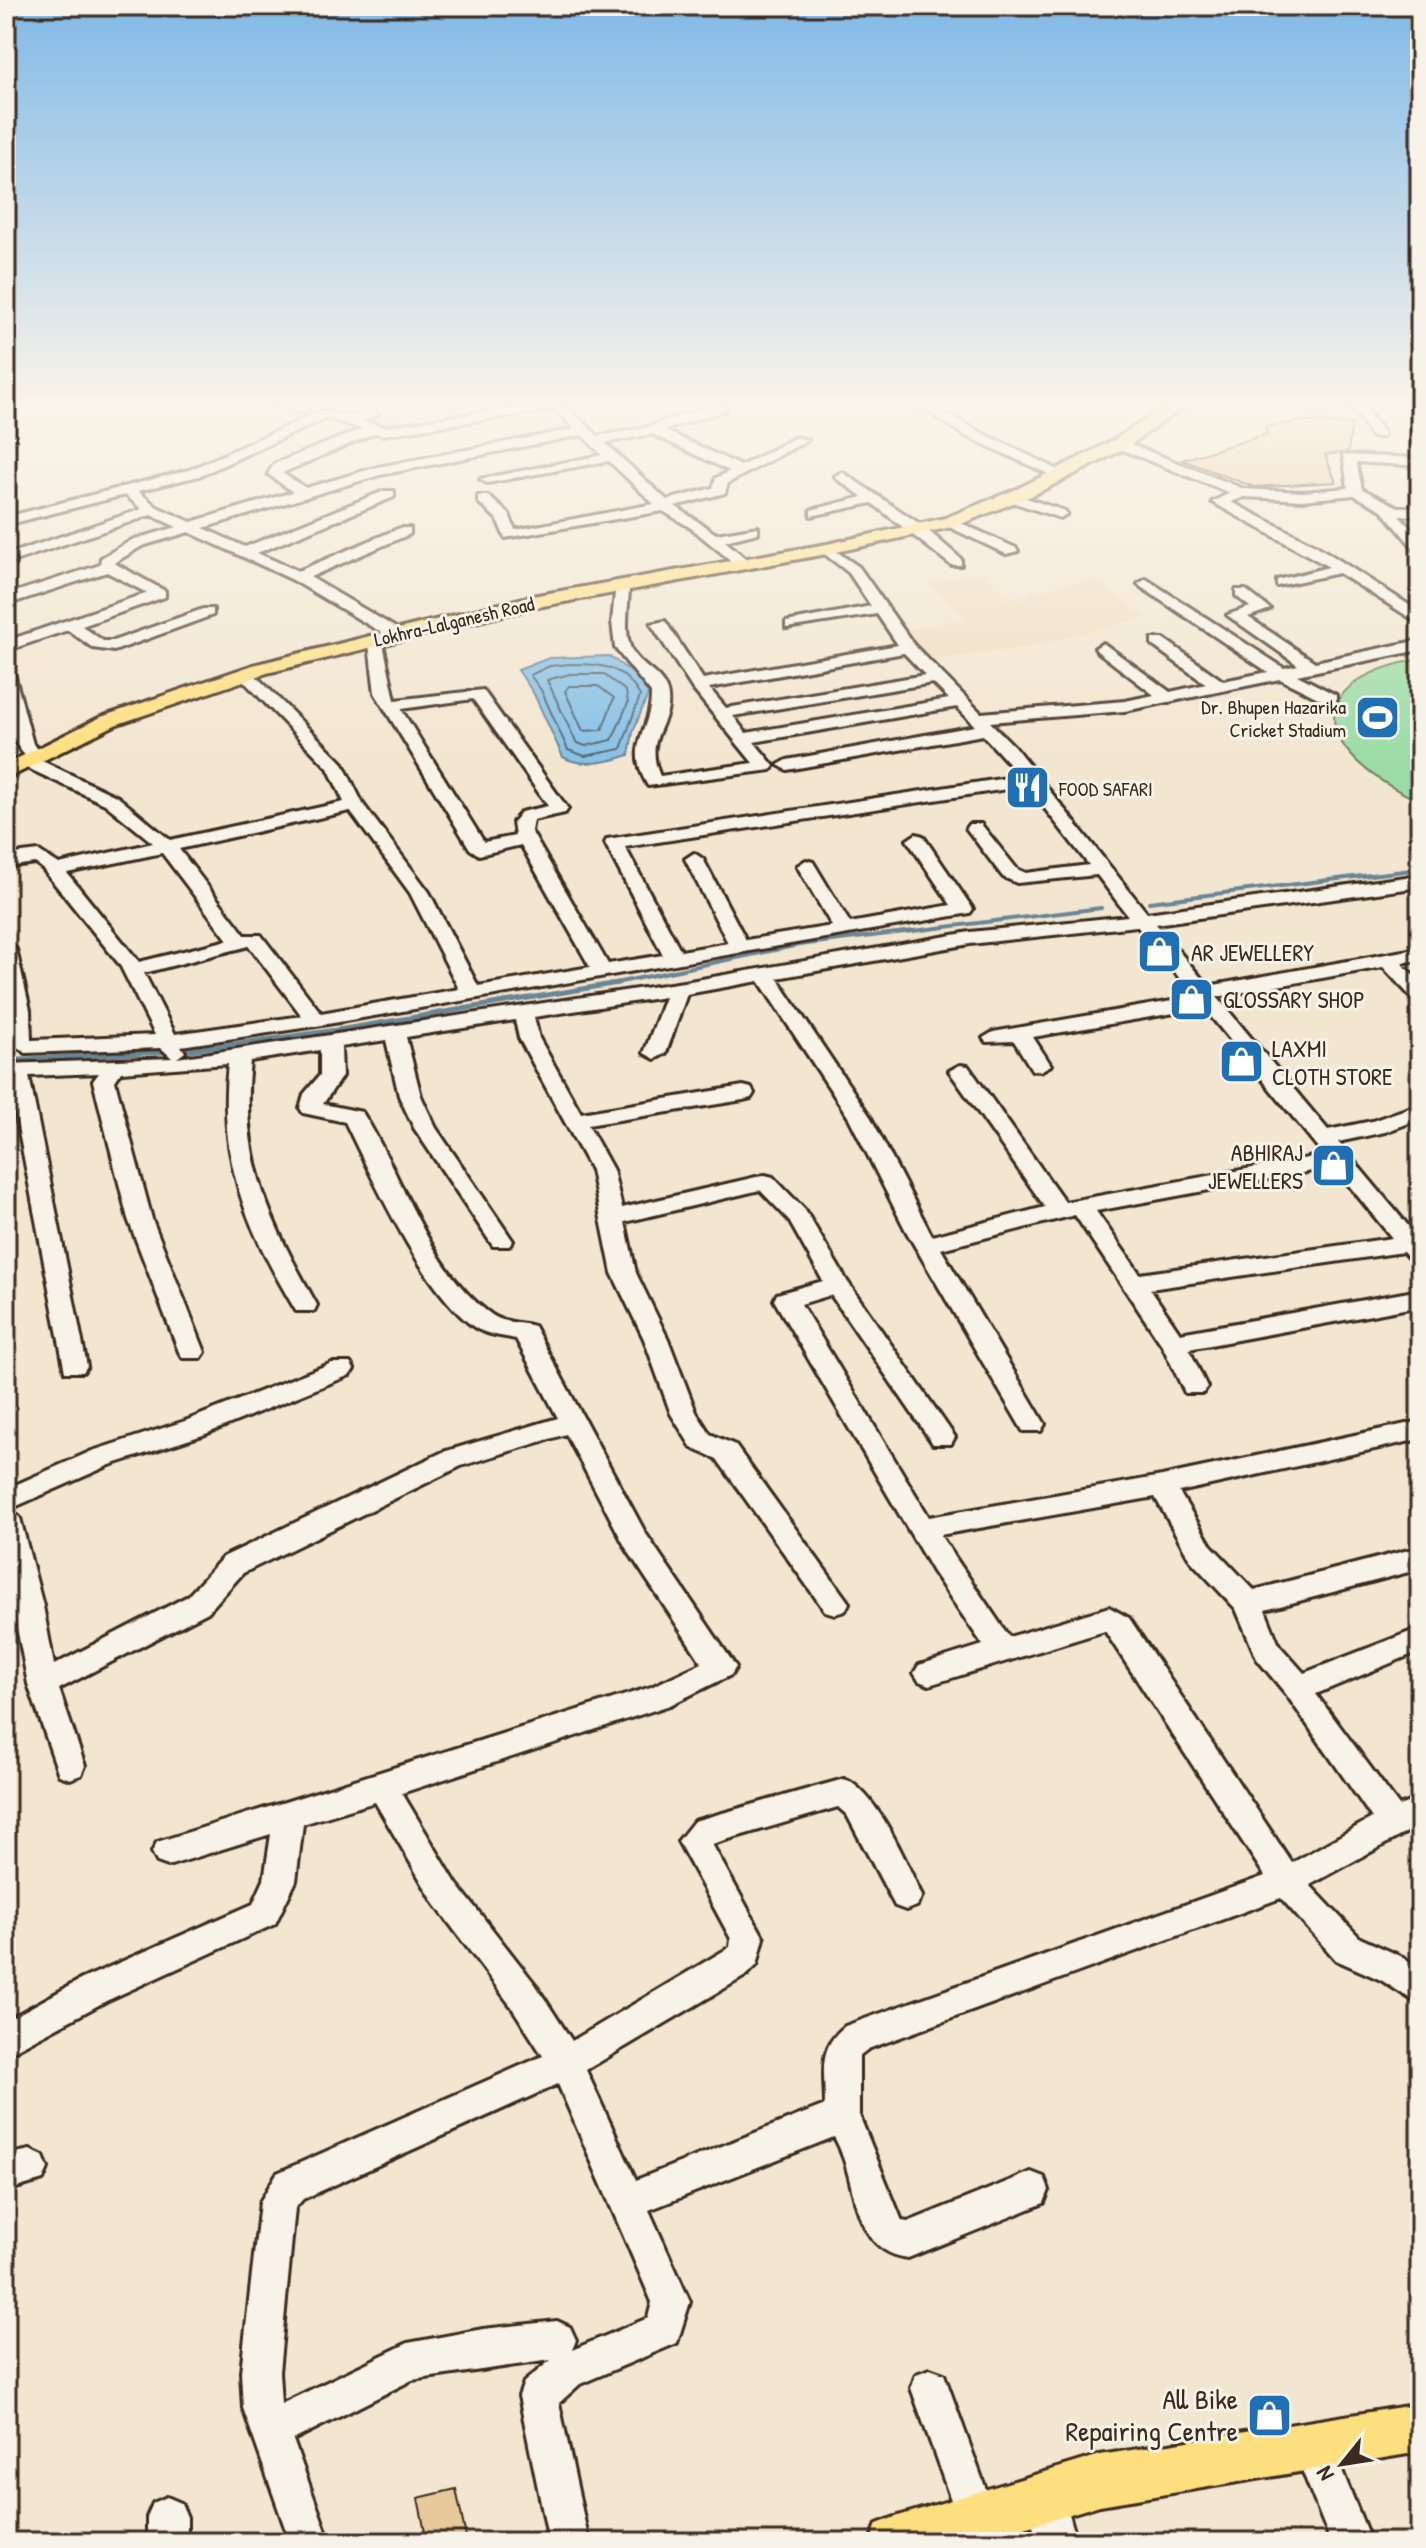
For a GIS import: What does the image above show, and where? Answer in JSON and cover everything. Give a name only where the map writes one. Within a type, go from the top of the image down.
[{"type":"main road","name":"Lokhra-Lalganesh Road","points":[[6,772],[108,721],[245,674],[374,639],[532,602],[745,565],[941,524]]},
{"type":"main road","points":[[895,2542],[976,2517],[1052,2519],[1100,2480],[1420,2428]]},
{"type":"street","points":[[6,560],[111,524]]},
{"type":"street","points":[[179,524],[298,577],[395,634]]},
{"type":"street","points":[[10,641],[160,594],[108,567],[106,561],[114,553],[201,524]]},
{"type":"street","points":[[243,553],[315,524]]},
{"type":"street","points":[[506,524],[510,535],[569,524]]},
{"type":"street","points":[[692,524],[745,565]]},
{"type":"street","points":[[910,524],[956,562]]},
{"type":"street","points":[[954,524],[1011,551]]},
{"type":"street","points":[[1260,524],[1343,568],[1420,619]]},
{"type":"street","points":[[1399,524],[1420,547]]},
{"type":"street","points":[[715,539],[753,530]]},
{"type":"street","points":[[298,577],[405,531]]},
{"type":"street","points":[[827,549],[854,570],[908,648],[1031,780],[1142,920],[1415,1250]]},
{"type":"street","points":[[6,600],[108,567]]},
{"type":"street","points":[[1282,583],[1343,568]]},
{"type":"street","points":[[1146,584],[1279,672],[1330,699]]},
{"type":"street","points":[[621,586],[622,643],[626,655],[657,685],[660,697],[643,742],[644,763],[654,782],[765,766],[745,738],[698,685],[659,624]]},
{"type":"street","points":[[1241,593],[1262,609],[1235,615],[1310,666]]},
{"type":"street","points":[[792,625],[883,608]]},
{"type":"street","points":[[69,624],[99,645],[114,646],[208,612]]},
{"type":"street","points":[[374,639],[383,693],[479,849],[525,839]]},
{"type":"street","points":[[1158,642],[1221,687]]},
{"type":"street","points":[[787,765],[981,723],[1168,698],[1279,672],[1420,645]]},
{"type":"street","points":[[698,685],[908,648]]},
{"type":"street","points":[[1103,648],[1168,698]]},
{"type":"street","points":[[6,673],[9,695],[31,758],[115,802],[137,817],[167,846],[240,943]]},
{"type":"street","points":[[245,674],[336,766],[354,805],[419,892],[471,993]]},
{"type":"street","points":[[724,713],[803,697],[936,678]]},
{"type":"street","points":[[392,705],[477,693],[559,809],[527,816],[522,822],[525,839],[602,970]]},
{"type":"street","points":[[745,738],[959,702]]},
{"type":"street","points":[[674,957],[614,843],[1031,780]]},
{"type":"street","points":[[52,871],[354,805]]},
{"type":"street","points":[[975,828],[1010,873],[1024,879],[1102,869]]},
{"type":"street","points":[[74,1366],[12,1070],[115,1066],[316,1020],[843,927],[963,909],[916,840]]},
{"type":"street","points":[[6,861],[39,857],[49,864],[133,970],[174,1052]]},
{"type":"street","points":[[694,859],[739,946]]},
{"type":"street","points":[[806,866],[843,927]]},
{"type":"street","points":[[6,949],[13,1011],[21,1046],[240,1056],[678,989],[985,935],[1142,920],[1420,881]]},
{"type":"street","points":[[133,970],[254,939],[316,1020]]},
{"type":"street","points":[[993,1038],[1420,954]]},
{"type":"street","points":[[1388,960],[1420,995]]},
{"type":"street","points":[[764,973],[860,1118],[926,1245],[1032,1424]]},
{"type":"street","points":[[655,1053],[678,989]]},
{"type":"street","points":[[523,1012],[529,1038],[572,1121],[602,1170],[624,1273],[656,1339],[684,1414],[701,1441],[726,1452],[835,1603]]},
{"type":"street","points":[[395,1033],[410,1096],[425,1128],[501,1241]]},
{"type":"street","points":[[1020,1034],[1040,1065]]},
{"type":"street","points":[[168,1852],[382,1787],[660,1696],[721,1667],[636,1541],[525,1332],[484,1322],[454,1291],[397,1201],[354,1117],[311,1108],[315,1094],[331,1076],[330,1044]]},
{"type":"street","points":[[240,1056],[233,1113],[238,1159],[259,1217],[305,1305]]},
{"type":"street","points":[[115,1066],[104,1081],[114,1132],[157,1274],[192,1352]]},
{"type":"street","points":[[960,1071],[1134,1283],[1174,1343],[1194,1387]]},
{"type":"street","points":[[572,1121],[743,1093]]},
{"type":"street","points":[[1324,1138],[1377,1127],[1420,1111]]},
{"type":"street","points":[[926,1245],[1071,1209],[1340,1159]]},
{"type":"street","points":[[610,1218],[765,1182],[797,1215],[837,1285],[942,1437]]},
{"type":"street","points":[[1134,1283],[1415,1250]]},
{"type":"street","points":[[837,1285],[786,1300],[943,1564],[1001,1649]]},
{"type":"street","points":[[1174,1343],[1420,1298]]},
{"type":"street","points":[[6,1500],[101,1458],[194,1428],[341,1369]]},
{"type":"street","points":[[43,1684],[198,1604],[233,1565],[452,1459],[572,1423]]},
{"type":"street","points":[[924,1528],[1162,1486],[1420,1430]]},
{"type":"street","points":[[1031,2190],[908,2240],[893,2238],[884,2229],[852,2135],[842,2119],[842,2049],[857,2037],[1287,1882],[1407,1817],[1303,1699],[1299,1688],[1267,1651],[1248,1603],[1201,1553],[1162,1486]]},
{"type":"street","points":[[6,1518],[16,1600],[70,1766]]},
{"type":"street","points":[[1248,1603],[1420,1558]]},
{"type":"street","points":[[929,1673],[1109,1618],[1119,1626],[1287,1882],[1348,1949],[1393,1969],[1420,1990]]},
{"type":"street","points":[[1299,1688],[1420,1639]]},
{"type":"street","points":[[382,1787],[445,1893],[523,1995],[566,2063],[671,2302],[664,2330],[567,2371],[538,2396],[569,2542]]},
{"type":"street","points":[[310,2542],[262,2408],[260,2372],[278,2202],[290,2186],[566,2063],[735,1964],[745,1954],[748,1938],[694,1841],[705,1831],[844,1792],[858,1806],[906,1896]]},
{"type":"street","points":[[6,2039],[94,1990],[264,1914],[280,1881],[289,1816]]},
{"type":"street","points":[[628,2201],[822,2122],[842,2119]]},
{"type":"street","points":[[271,2430],[408,2362],[483,2348],[557,2340]]},
{"type":"street","points":[[930,2388],[976,2517]]},
{"type":"street","points":[[1312,2445],[1351,2542]]},
{"type":"shaded area","points":[[980,572],[1011,598],[1091,579],[1147,617],[1025,648],[930,660],[906,630],[968,619],[930,583]]},
{"type":"green space","name":"Dr. Bhupen Hazarika Cricket Stadium","points":[[1420,659],[1420,801],[1387,784],[1360,764],[1343,744],[1334,723],[1337,703],[1351,685],[1379,670]]},
{"type":"water","points":[[609,656],[637,676],[648,694],[633,732],[629,755],[596,763],[563,757],[534,694],[518,670],[549,658]]},
{"type":"building","points":[[456,2489],[467,2542],[427,2542],[418,2498]]},
{"type":"waterway","points":[[1149,902],[1420,869]]},
{"type":"waterway","points":[[606,985],[799,945],[1101,908]]},
{"type":"waterway","points":[[6,1060],[182,1051],[344,1029],[618,983]]},
{"type":"place","name":"Dr. Bhupen Hazarika Cricket Stadium","points":[[1377,718]]},
{"type":"place","name":"FOOD SAFARI","points":[[1028,788]]},
{"type":"place","name":"AR JEWELLERY","points":[[1160,952]]},
{"type":"place","name":"GLOSSARY SHOP","points":[[1192,999]]},
{"type":"place","name":"LAXMI CLOTH STORE","points":[[1241,1062]]},
{"type":"place","name":"ABHIRAJ JEWELLERS","points":[[1334,1166]]},
{"type":"place","name":"All Bike Repairing Centre","points":[[1269,2415]]}]
